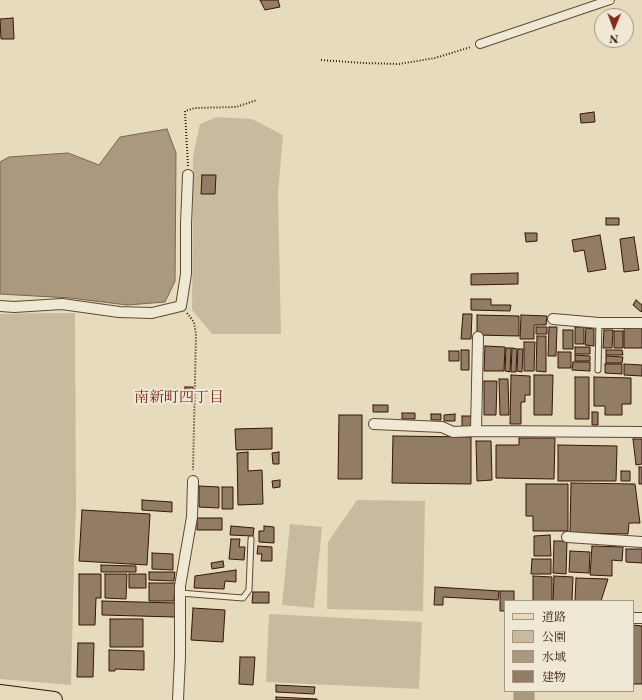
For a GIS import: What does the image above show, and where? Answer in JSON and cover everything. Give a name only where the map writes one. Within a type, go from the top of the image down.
[{"type":"main road","points":[[0,693],[54,700]]},
{"type":"street","points":[[480,44],[610,0]]},
{"type":"street","points":[[0,306],[14,307],[62,304],[119,312],[152,313],[181,306],[186,274],[188,175]]},
{"type":"street","points":[[553,319],[599,323],[642,323]]},
{"type":"street","points":[[476,431],[478,337]]},
{"type":"street","points":[[374,424],[442,428],[453,432],[642,432]]},
{"type":"street","points":[[178,700],[180,657],[180,586],[192,516],[193,481]]},
{"type":"street","points":[[567,537],[642,542]]},
{"type":"lane","points":[[598,370],[599,323]]},
{"type":"lane","points":[[180,593],[243,598],[249,590],[251,539]]},
{"type":"path","points":[[321,60],[399,64],[434,58],[480,44]]},
{"type":"path","points":[[188,175],[186,111],[195,108],[236,107],[257,100]]},
{"type":"path","points":[[181,306],[194,322],[196,334],[193,481]]},
{"type":"green space","points":[[217,117],[252,119],[283,135],[278,193],[281,334],[212,334],[192,310],[193,156],[200,124]]},
{"type":"green space","points":[[75,313],[76,507],[71,685],[0,679],[0,314]]},
{"type":"green space","points":[[357,500],[425,501],[423,611],[327,609],[328,542]]},
{"type":"green space","points":[[290,524],[322,527],[314,608],[282,605]]},
{"type":"green space","points":[[269,614],[422,622],[419,689],[266,682]]},
{"type":"water","points":[[167,129],[176,153],[175,281],[165,302],[127,305],[70,298],[0,294],[0,162],[9,157],[68,153],[99,165],[120,137]]},
{"type":"building","points":[[260,0],[278,0],[280,7],[265,10]]},
{"type":"building","points":[[13,18],[14,39],[1,39],[0,19]]},
{"type":"building","points":[[594,112],[595,122],[581,123],[580,114]]},
{"type":"building","points":[[202,175],[216,175],[215,194],[201,194]]},
{"type":"building","points":[[606,218],[619,218],[619,225],[606,225]]},
{"type":"building","points":[[525,233],[537,233],[537,241],[526,242]]},
{"type":"building","points":[[600,235],[606,269],[588,272],[584,250],[574,252],[572,240]]},
{"type":"building","points":[[634,237],[639,270],[624,272],[620,239]]},
{"type":"building","points":[[518,273],[518,284],[471,285],[471,274]]},
{"type":"building","points":[[471,299],[491,299],[491,305],[511,305],[510,311],[471,310]]},
{"type":"building","points":[[636,300],[642,305],[641,312],[633,305]]},
{"type":"building","points":[[463,314],[472,314],[471,339],[461,339]]},
{"type":"building","points":[[477,315],[519,316],[519,336],[477,335]]},
{"type":"building","points":[[521,315],[547,316],[546,325],[534,325],[534,339],[520,339]]},
{"type":"building","points":[[536,327],[547,327],[547,334],[536,334]]},
{"type":"building","points":[[549,327],[557,327],[556,356],[548,356]]},
{"type":"building","points":[[575,327],[584,327],[584,344],[575,344]]},
{"type":"building","points":[[624,327],[642,327],[642,348],[624,348]]},
{"type":"building","points":[[586,328],[594,329],[594,346],[585,345]]},
{"type":"building","points":[[563,330],[573,330],[573,349],[563,349]]},
{"type":"building","points":[[604,330],[613,330],[612,348],[603,348]]},
{"type":"building","points":[[614,331],[623,331],[623,348],[614,348]]},
{"type":"building","points":[[537,336],[546,336],[546,372],[536,371]]},
{"type":"building","points":[[524,342],[535,342],[534,371],[524,371]]},
{"type":"building","points":[[485,346],[505,347],[504,371],[484,371]]},
{"type":"building","points":[[575,347],[590,347],[590,354],[575,354]]},
{"type":"building","points":[[506,348],[511,348],[510,372],[505,371]]},
{"type":"building","points":[[512,348],[517,349],[516,372],[511,372]]},
{"type":"building","points":[[518,349],[523,349],[522,372],[517,371]]},
{"type":"building","points":[[461,350],[469,350],[469,370],[461,370]]},
{"type":"building","points":[[606,350],[622,350],[623,355],[606,355]]},
{"type":"building","points":[[449,351],[459,351],[459,361],[449,361]]},
{"type":"building","points":[[558,352],[571,352],[571,368],[558,368]]},
{"type":"building","points":[[575,355],[590,356],[590,361],[575,361]]},
{"type":"building","points":[[606,356],[623,357],[622,363],[606,363]]},
{"type":"building","points":[[573,362],[590,362],[590,371],[572,370]]},
{"type":"building","points":[[605,364],[622,364],[622,374],[605,373]]},
{"type":"building","points":[[624,364],[642,365],[642,376],[624,375]]},
{"type":"building","points":[[511,375],[530,376],[530,395],[525,395],[525,402],[521,402],[521,424],[510,424]]},
{"type":"building","points":[[534,375],[553,375],[552,415],[534,415]]},
{"type":"building","points":[[575,377],[589,377],[589,419],[575,419]]},
{"type":"building","points":[[594,377],[631,378],[631,404],[622,404],[622,415],[605,415],[605,406],[594,406]]},
{"type":"building","points":[[499,379],[508,379],[509,415],[500,415]]},
{"type":"building","points":[[484,381],[497,381],[496,415],[484,415]]},
{"type":"building","points":[[185,387],[193,387],[193,397],[185,396]]},
{"type":"building","points":[[373,405],[388,405],[388,412],[373,412]]},
{"type":"building","points":[[592,412],[598,412],[598,425],[592,425]]},
{"type":"building","points":[[402,413],[415,413],[415,419],[402,419]]},
{"type":"building","points":[[431,414],[441,414],[441,420],[431,420]]},
{"type":"building","points":[[455,414],[455,421],[444,421],[444,415]]},
{"type":"building","points":[[339,415],[362,415],[362,479],[338,479]]},
{"type":"building","points":[[462,416],[473,416],[473,427],[462,427]]},
{"type":"building","points":[[272,428],[272,449],[236,450],[235,429]]},
{"type":"building","points":[[393,436],[471,437],[471,484],[392,483]]},
{"type":"building","points":[[519,438],[555,438],[554,479],[496,478],[496,445],[519,445]]},
{"type":"building","points":[[633,439],[642,439],[642,464],[636,465]]},
{"type":"building","points":[[476,441],[491,441],[492,480],[477,481]]},
{"type":"building","points":[[558,445],[617,446],[616,481],[558,481]]},
{"type":"building","points":[[248,452],[248,471],[262,470],[263,504],[238,505],[237,453]]},
{"type":"building","points":[[279,452],[279,464],[273,464],[272,453]]},
{"type":"building","points":[[639,467],[642,467],[642,484],[639,484]]},
{"type":"building","points":[[621,471],[630,471],[630,481],[621,481]]},
{"type":"building","points":[[280,480],[280,487],[273,488],[272,481]]},
{"type":"building","points":[[571,483],[635,484],[640,523],[629,523],[628,534],[570,533]]},
{"type":"building","points":[[526,484],[568,484],[568,531],[533,531],[533,516],[526,516]]},
{"type":"building","points":[[199,486],[219,487],[219,508],[199,507]]},
{"type":"building","points":[[222,487],[233,487],[233,509],[222,509]]},
{"type":"building","points":[[142,500],[172,502],[172,512],[142,510]]},
{"type":"building","points":[[82,510],[150,514],[147,565],[79,561]]},
{"type":"building","points":[[197,518],[222,518],[222,530],[197,530]]},
{"type":"building","points":[[231,526],[254,528],[253,536],[230,535]]},
{"type":"building","points":[[264,526],[274,527],[274,543],[259,542],[259,531],[264,531]]},
{"type":"building","points":[[550,535],[551,556],[534,556],[534,536]]},
{"type":"building","points":[[231,539],[240,539],[239,547],[245,547],[244,560],[229,559]]},
{"type":"building","points":[[554,541],[567,541],[566,574],[553,573]]},
{"type":"building","points":[[258,546],[272,547],[272,561],[261,561],[262,554],[257,554]]},
{"type":"building","points":[[592,546],[623,547],[622,561],[612,560],[612,576],[590,575]]},
{"type":"building","points":[[626,549],[642,549],[642,563],[626,562]]},
{"type":"building","points":[[570,551],[590,552],[589,573],[569,572]]},
{"type":"building","points":[[152,553],[173,554],[173,570],[152,569]]},
{"type":"building","points":[[532,559],[551,559],[551,574],[531,574]]},
{"type":"building","points":[[223,561],[224,567],[212,569],[211,563]]},
{"type":"building","points":[[101,565],[136,566],[136,572],[101,572]]},
{"type":"building","points":[[236,570],[236,582],[225,581],[224,589],[194,588],[195,576]]},
{"type":"building","points":[[149,572],[175,572],[174,581],[149,580]]},
{"type":"building","points":[[79,574],[101,574],[101,598],[96,598],[95,625],[79,625]]},
{"type":"building","points":[[105,574],[127,574],[126,599],[105,598]]},
{"type":"building","points":[[129,574],[146,574],[146,588],[129,588]]},
{"type":"building","points":[[533,576],[552,577],[552,600],[533,600]]},
{"type":"building","points":[[554,576],[573,577],[572,600],[553,600]]},
{"type":"building","points":[[576,578],[608,579],[601,600],[575,600]]},
{"type":"building","points":[[149,583],[175,583],[174,601],[149,601]]},
{"type":"building","points":[[435,587],[499,591],[498,600],[443,597],[443,605],[434,605]]},
{"type":"building","points":[[500,591],[514,591],[514,600],[504,600],[504,611],[500,611]]},
{"type":"building","points":[[253,592],[269,592],[269,603],[252,603]]},
{"type":"building","points":[[102,601],[176,603],[175,617],[102,615]]},
{"type":"building","points":[[193,608],[225,610],[223,642],[191,640]]},
{"type":"building","points":[[110,619],[143,619],[143,647],[110,647]]},
{"type":"building","points":[[634,625],[642,626],[642,684],[634,684]]},
{"type":"building","points":[[78,643],[94,643],[93,677],[77,677]]},
{"type":"building","points":[[109,650],[144,651],[144,670],[115,669],[115,671],[109,671]]},
{"type":"building","points":[[240,657],[255,657],[253,685],[239,684]]},
{"type":"building","points":[[276,685],[315,687],[314,694],[276,692]]},
{"type":"building","points":[[276,697],[317,699],[317,700],[276,700]]},
{"type":"waterway","points":[[524,692],[524,700]]},
{"type":"district","name":"南新町四丁目","points":[[179,398]]}]
